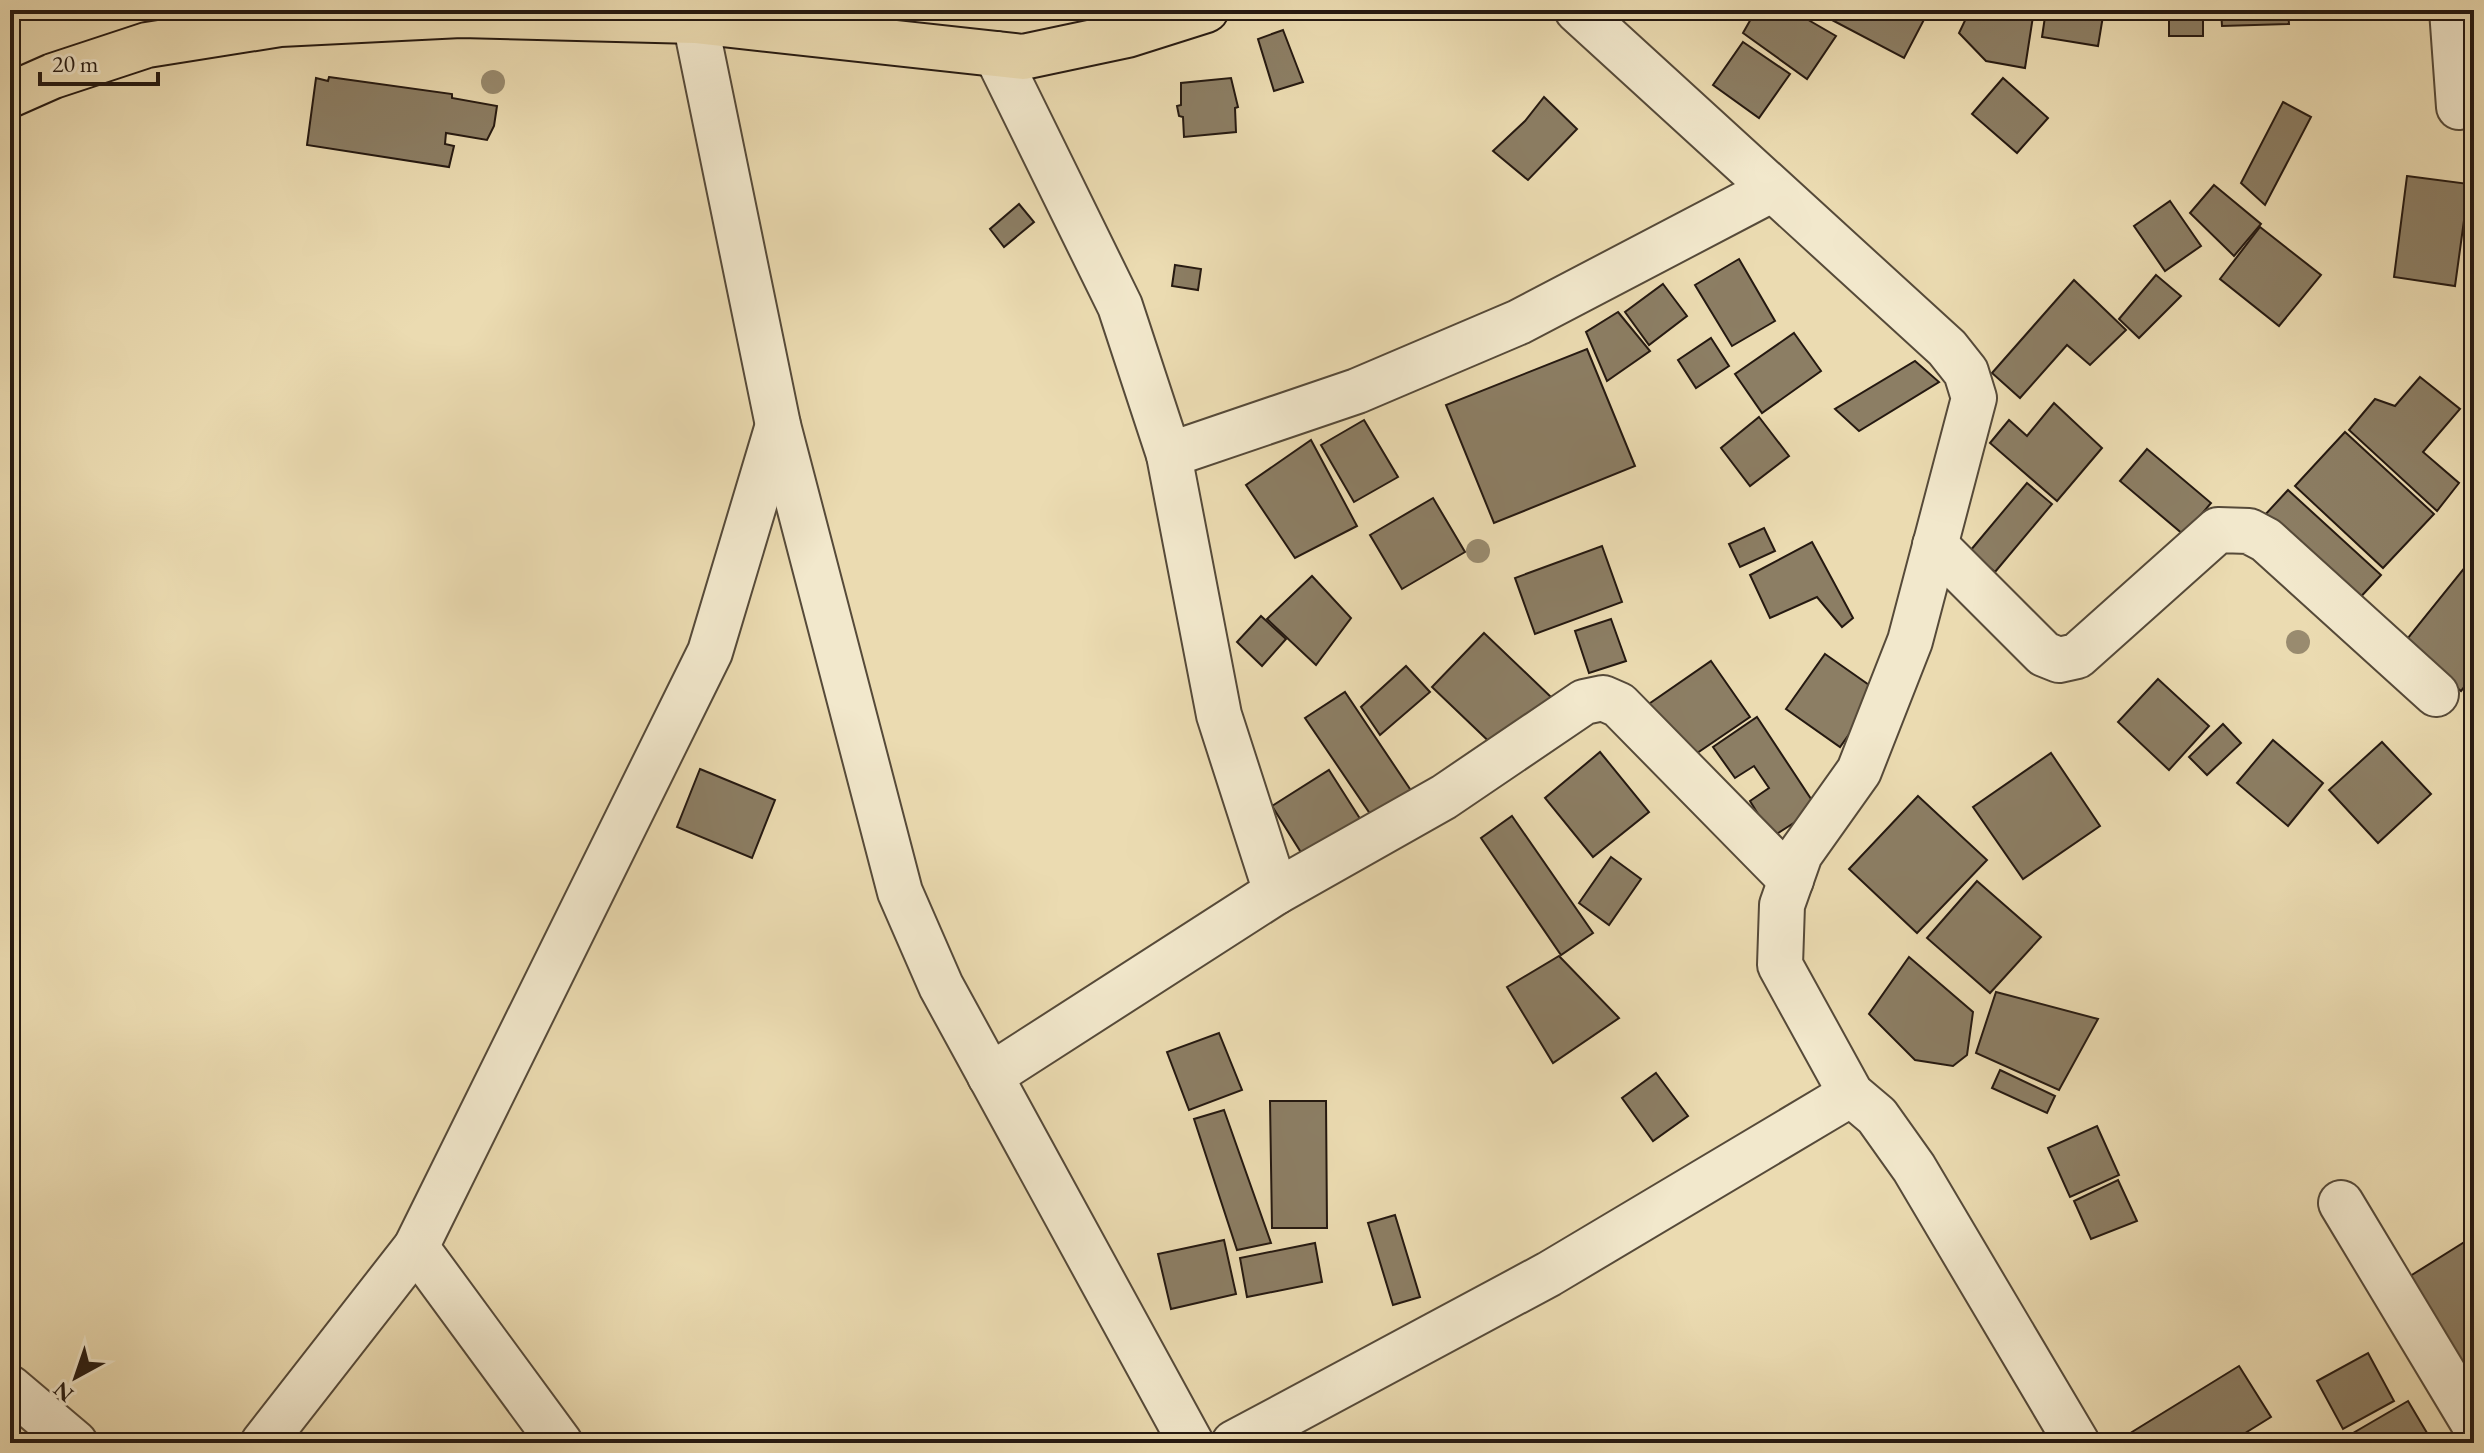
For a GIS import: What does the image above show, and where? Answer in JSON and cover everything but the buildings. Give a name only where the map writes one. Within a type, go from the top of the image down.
[{"type":"main road","points":[[10,95],[53,76],[212,22],[461,15],[695,21],[1023,57],[1127,35],[1206,10]]},
{"type":"street","points":[[1577,10],[1947,348],[1966,372],[1974,398],[1910,641],[1859,771],[1800,854],[1782,905],[1780,965],[1851,1094],[1877,1116],[1914,1168],[2077,1443]]},
{"type":"street","points":[[2452,10],[2459,107]]},
{"type":"street","points":[[695,21],[778,425],[900,892],[941,986],[1191,1443]]},
{"type":"street","points":[[996,54],[1120,306],[1169,455],[1219,715],[1276,892]]},
{"type":"street","points":[[1169,455],[1357,391],[1519,322],[1771,190]]},
{"type":"street","points":[[263,1443],[416,1247],[710,652],[778,425]]},
{"type":"street","points":[[1935,545],[2044,654],[2059,660],[2077,656],[2218,530],[2249,531],[2266,540],[2436,694]]},
{"type":"street","points":[[990,1076],[1276,892],[1444,797],[1584,702],[1603,698],[1619,705],[1791,880]]},
{"type":"street","points":[[1234,1443],[1549,1274],[1851,1094]]},
{"type":"street","points":[[2341,1203],[2474,1424]]},
{"type":"street","points":[[416,1247],[560,1443]]},
{"type":"street","points":[[10,1388],[75,1443]]}]
